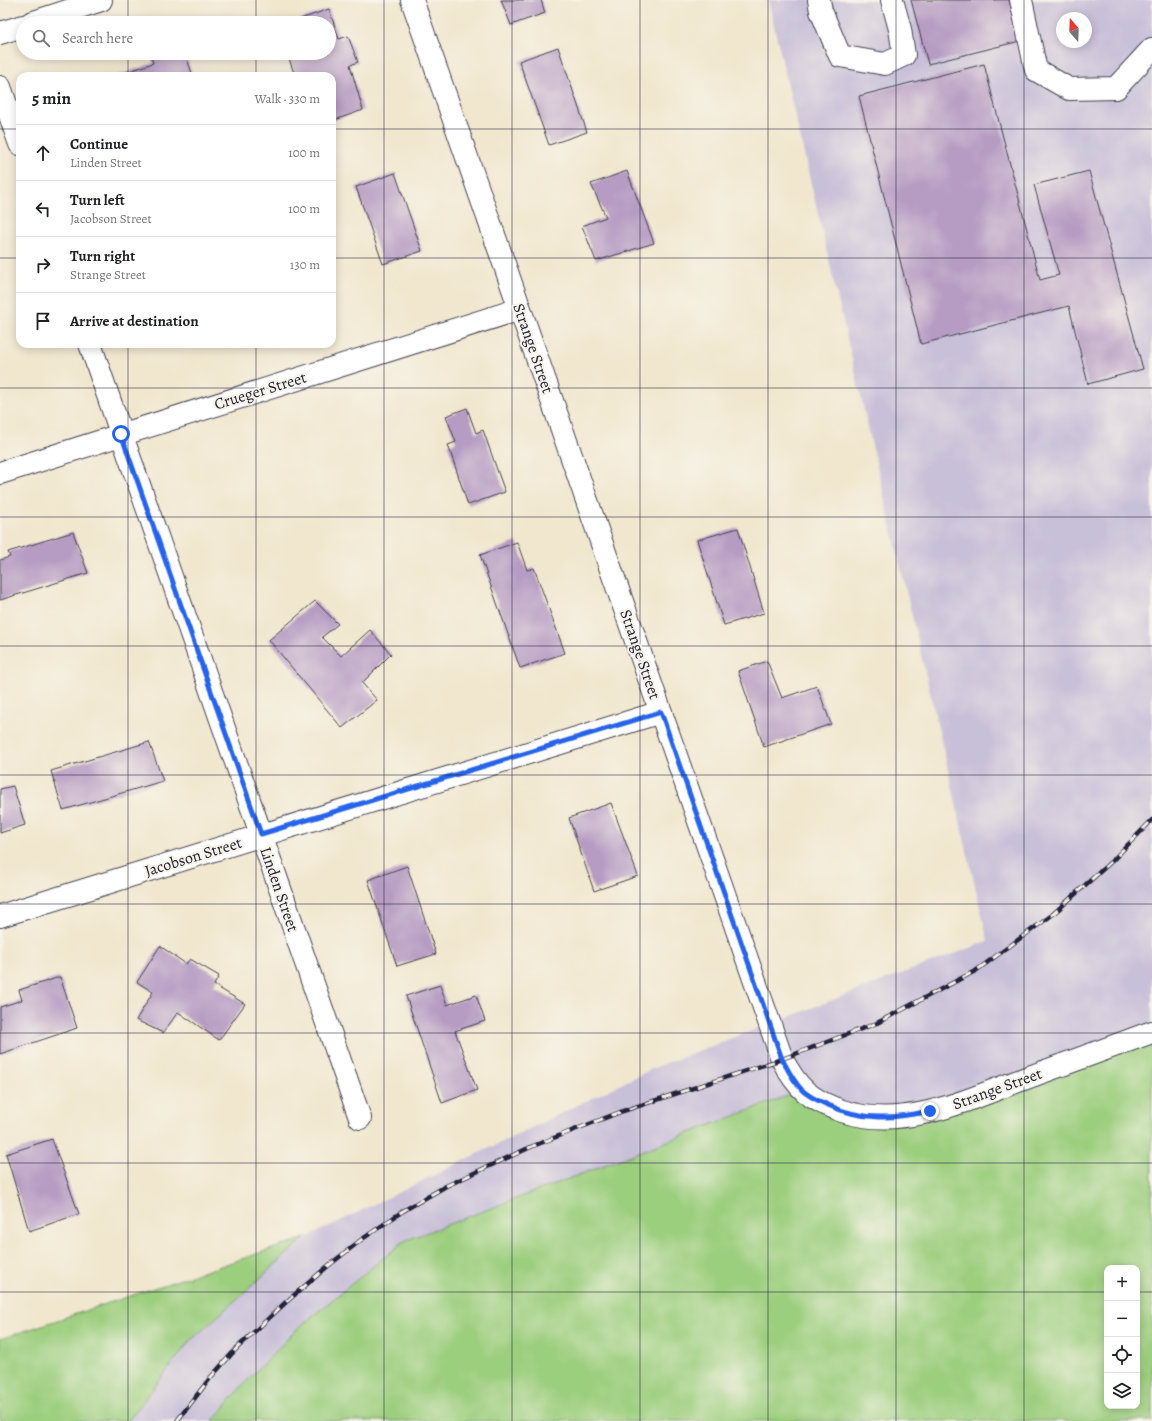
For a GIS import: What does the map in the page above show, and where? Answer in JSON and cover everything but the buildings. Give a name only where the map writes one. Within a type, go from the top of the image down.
[{"type":"street","points":[[52,16],[101,0]]},
{"type":"street","name":"Strange Street","points":[[412,0],[782,1059],[791,1076],[803,1090],[816,1100],[836,1109],[856,1115],[876,1118],[906,1116],[930,1111],[968,1099],[1152,1032]]},
{"type":"street","points":[[819,0],[821,11],[840,56],[885,64],[904,55],[900,29],[892,0]]},
{"type":"street","points":[[1021,0],[1036,70],[1069,89],[1116,88],[1152,49]]},
{"type":"street","points":[[0,33],[16,28]]},
{"type":"street","points":[[0,87],[16,133]]},
{"type":"street","name":"Crueger Street","points":[[0,473],[520,309]]},
{"type":"street","name":"Linden Street","points":[[91,348],[360,1118]]},
{"type":"street","name":"Jacobson Street","points":[[0,916],[261,834],[661,712]]},
{"type":"shaded area","points":[[768,0],[1152,0],[1152,1032],[244,1384],[213,1421],[128,1421],[189,1342],[305,1238],[656,1067],[988,941]]},
{"type":"green space","points":[[1152,1032],[1152,1421],[213,1421],[244,1384],[297,1329],[404,1241],[803,1090],[876,1118]]},
{"type":"green space","points":[[305,1238],[189,1342],[128,1421],[0,1421],[0,1339]]},
{"type":"railway","points":[[177,1421],[211,1377],[237,1348],[285,1303],[361,1240],[403,1211],[446,1186],[533,1146],[623,1111],[782,1059],[877,1023],[977,970],[1052,915],[1113,860],[1152,820]]},
{"type":"route","points":[[121,434],[261,834],[661,712],[782,1059],[791,1076],[803,1090],[816,1100],[836,1109],[856,1115],[888,1118],[930,1111]]}]
